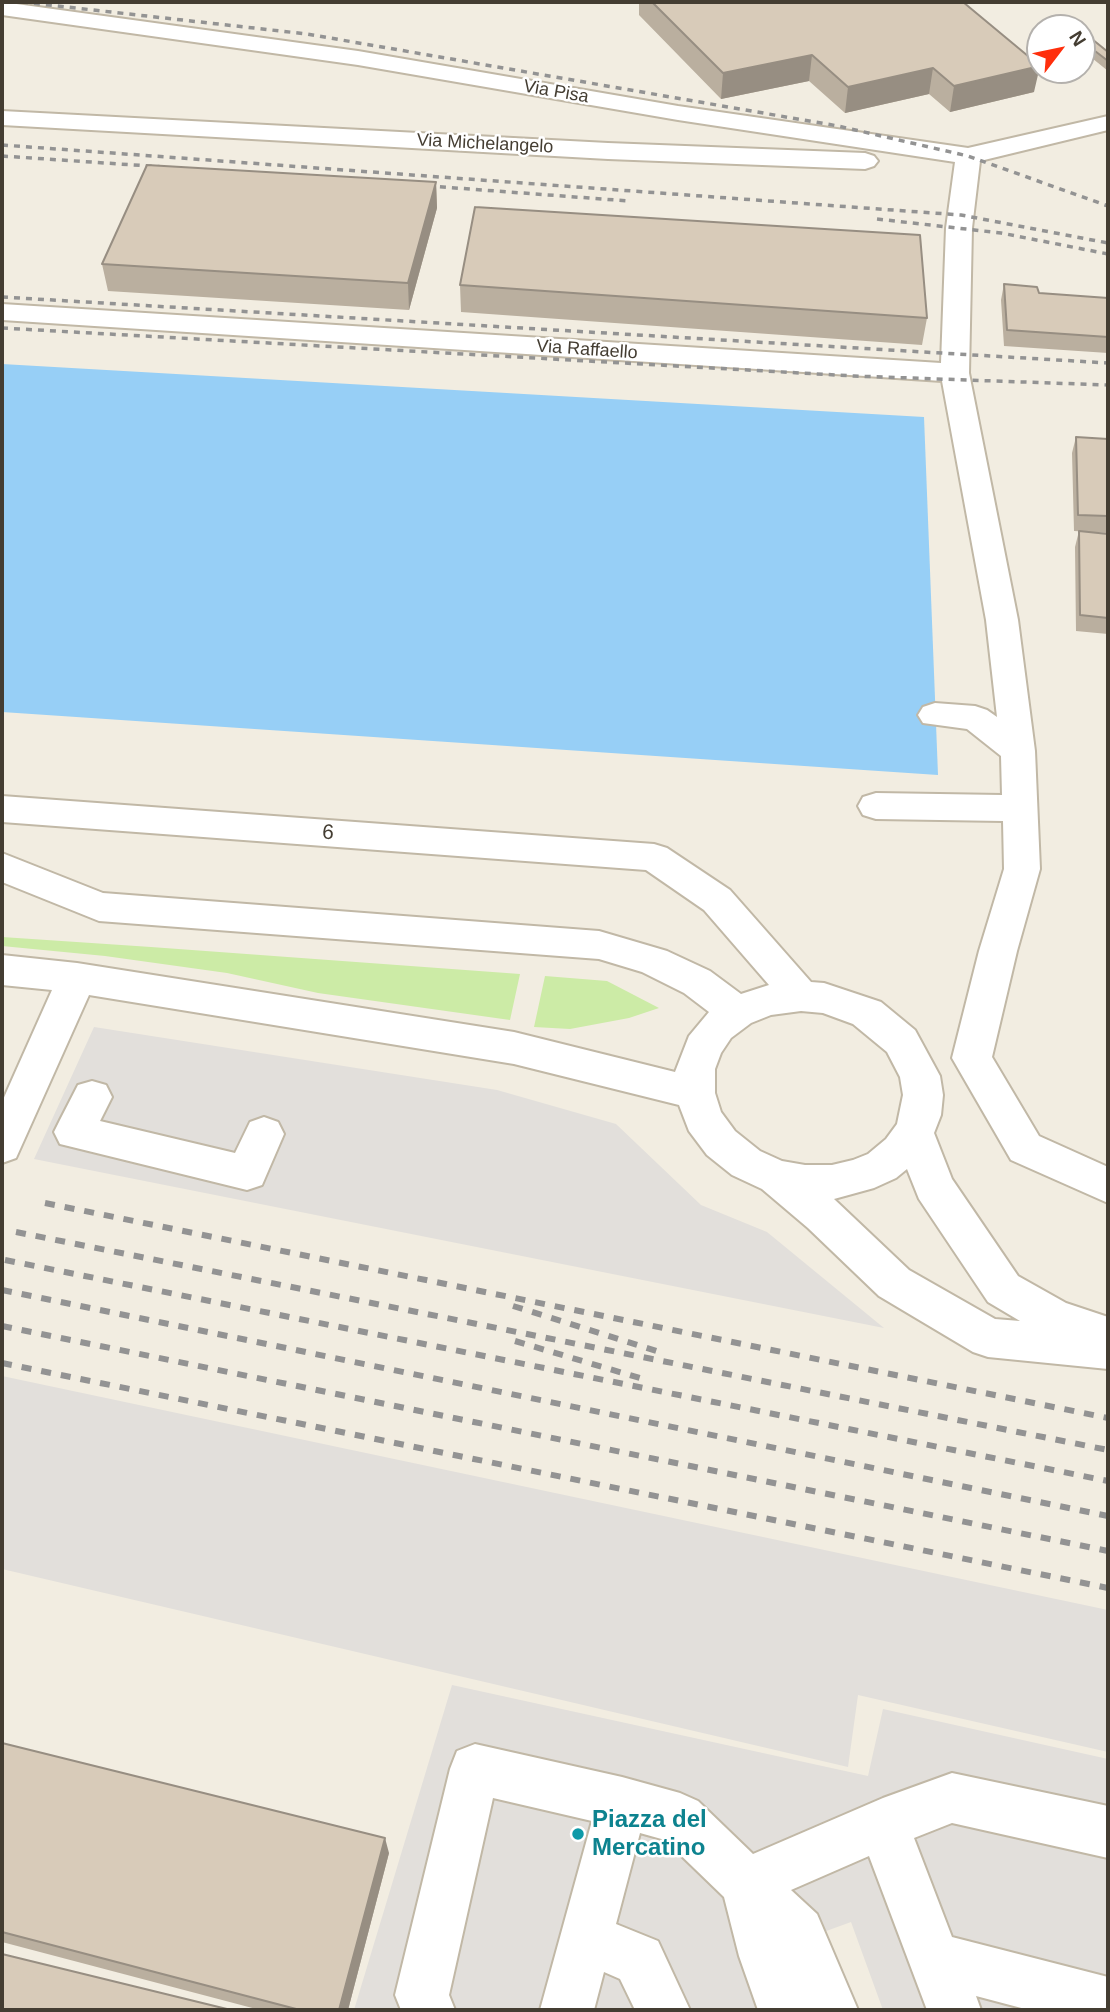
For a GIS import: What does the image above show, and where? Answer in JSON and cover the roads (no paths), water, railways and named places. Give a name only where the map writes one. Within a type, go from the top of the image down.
[{"type":"lane","name":"Via Pisa","points":[[2,8],[358,58],[678,113],[968,156],[1108,123]]},
{"type":"lane","name":"Via Michelangelo","points":[[2,118],[845,162],[968,156]]},
{"type":"lane","points":[[968,156],[959,228],[955,373],[1002,620],[1018,751],[1022,869],[998,951],[972,1058],[1025,1147],[1108,1186]]},
{"type":"lane","name":"Via Raffaello","points":[[2,312],[955,373]]},
{"type":"lane","points":[[935,715],[975,718],[1018,751]]},
{"type":"lane","points":[[876,806],[1020,808]]},
{"type":"lane","name":"6","points":[[2,809],[654,857],[717,900],[801,996]]},
{"type":"lane","points":[[2,867],[99,907],[599,945],[654,961],[687,977],[737,1012]]},
{"type":"lane","points":[[2,970],[77,978],[514,1048],[695,1093]]},
{"type":"lane","points":[[2,1146],[77,978]]},
{"type":"lane","points":[[777,1177],[806,1182],[832,1182],[859,1176],[882,1166],[900,1151],[914,1133],[921,1115],[923,1095],[920,1076],[912,1058],[901,1041],[885,1026],[856,1009],[824,998],[801,996],[767,1000],[737,1012],[717,1027],[703,1047],[695,1069],[695,1093],[704,1119],[721,1143],[746,1163],[777,1177],[823,1214],[894,1283],[988,1338],[1108,1349]]},
{"type":"lane","points":[[92,1097],[74,1132],[247,1173],[264,1134]]},
{"type":"lane","points":[[914,1133],[934,1187],[1003,1289],[1054,1319],[1108,1335]]},
{"type":"lane","points":[[428,2010],[422,1995],[475,1769],[622,1802],[680,1819],[798,1933],[831,2010]]},
{"type":"lane","points":[[746,1883],[883,1824],[952,1798],[1108,1832]]},
{"type":"lane","points":[[567,2010],[622,1802]]},
{"type":"lane","points":[[883,1824],[954,2010]]},
{"type":"lane","points":[[746,1883],[766,1956],[785,2010]]},
{"type":"lane","points":[[586,1938],[639,1960],[663,2010]]},
{"type":"lane","points":[[936,1959],[1108,2004]]},
{"type":"water","points":[[2,364],[924,417],[938,775],[2,712]]},
{"type":"railway","points":[[22,2],[307,34],[838,126],[968,156],[1108,206]]},
{"type":"railway","points":[[2,145],[961,215],[1108,243]]},
{"type":"railway","points":[[2,156],[164,167]]},
{"type":"railway","points":[[416,185],[629,201]]},
{"type":"railway","points":[[877,219],[1001,233],[1108,254]]},
{"type":"railway","points":[[2,297],[1108,363]]},
{"type":"railway","points":[[2,328],[854,376],[1108,385]]},
{"type":"railway","points":[[45,1203],[1108,1418]]},
{"type":"railway","points":[[16,1232],[1108,1450]]},
{"type":"railway","points":[[5,1260],[1108,1481]]},
{"type":"railway","points":[[2,1290],[1108,1516]]},
{"type":"railway","points":[[513,1306],[660,1352]]},
{"type":"railway","points":[[2,1326],[1108,1551]]},
{"type":"railway","points":[[515,1341],[643,1379]]},
{"type":"railway","points":[[2,1363],[1108,1588]]},
{"type":"place","name":"Piazza del Mercatino","points":[[578,1834]]}]
